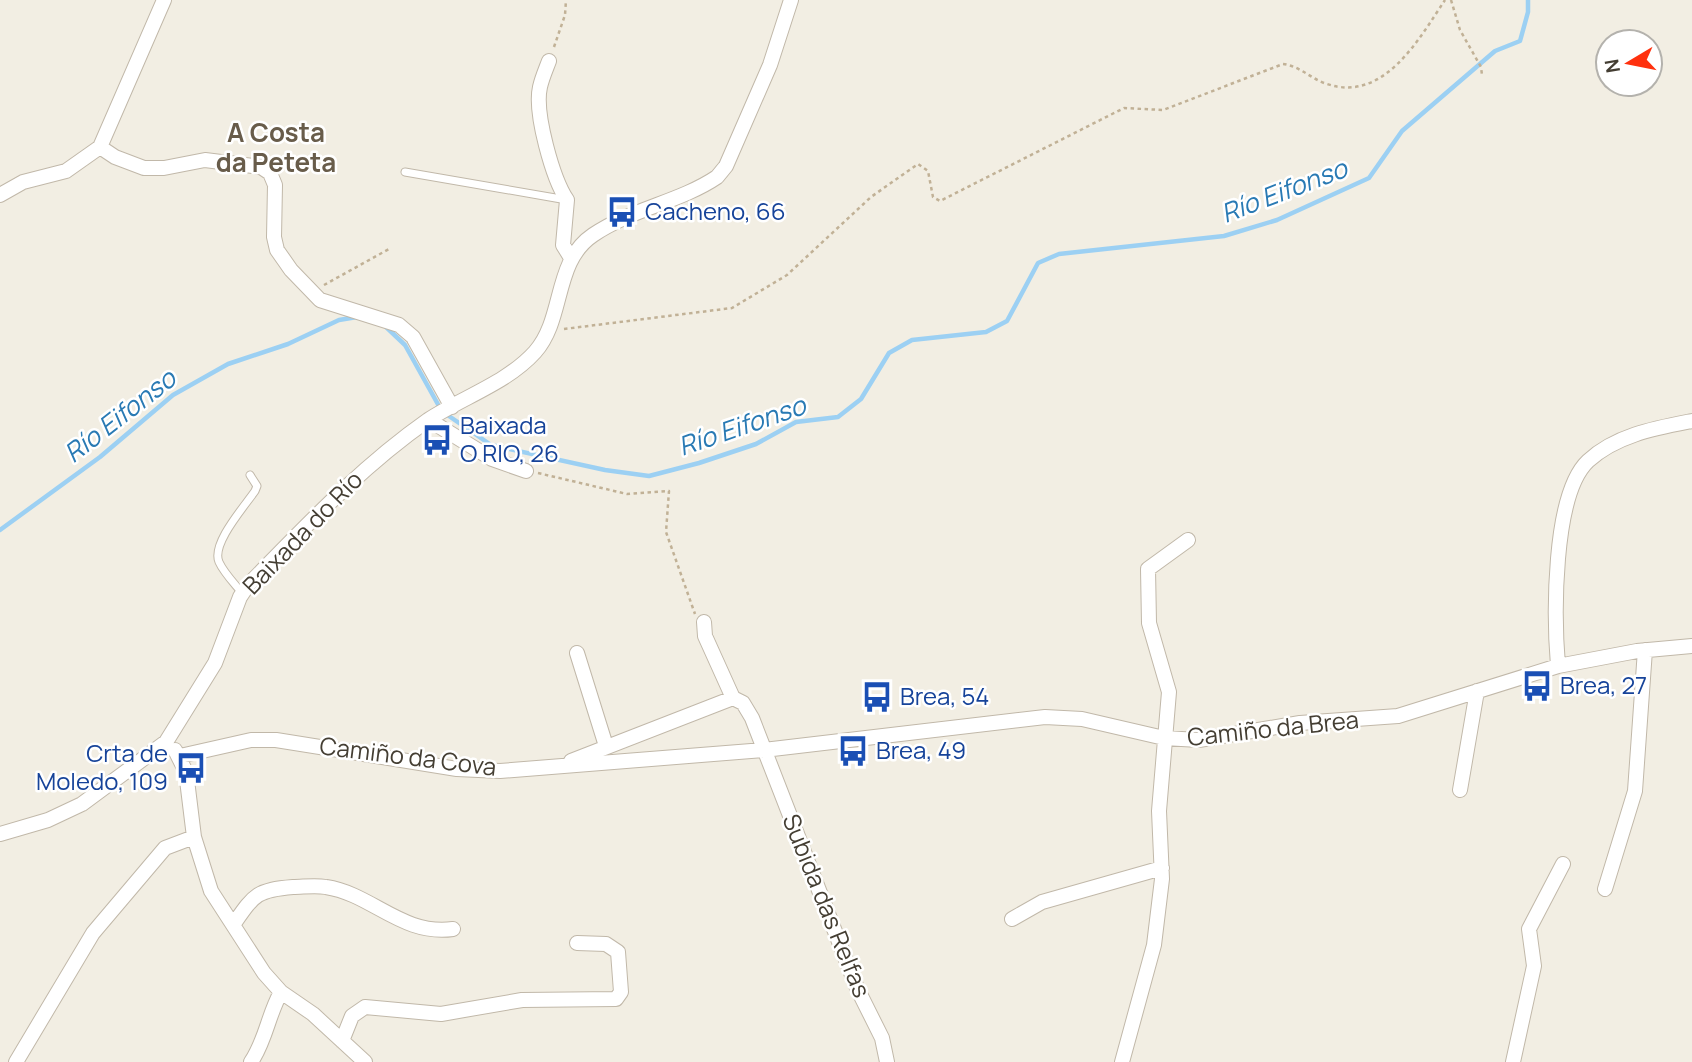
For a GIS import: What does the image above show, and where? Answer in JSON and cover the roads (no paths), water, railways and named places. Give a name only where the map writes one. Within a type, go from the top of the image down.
[{"type":"street","points":[[0,195],[23,182],[66,171],[100,146],[164,0]]},
{"type":"street","points":[[549,61],[539,89],[540,113],[556,184],[567,200],[563,245],[571,258],[592,236],[612,224],[718,177],[726,166],[770,65],[790,0]]},
{"type":"street","points":[[100,146],[115,157],[144,168],[164,168],[205,160],[261,167],[270,173],[275,185],[274,237],[278,250],[320,300],[399,325],[413,337],[449,408]]},
{"type":"street","name":"Baixada do Río","points":[[166,742],[215,663],[243,593],[353,479],[429,420],[510,373],[536,351],[548,331],[571,258]]},
{"type":"street","points":[[429,420],[492,459],[526,471]]},
{"type":"street","points":[[1558,666],[1555,631],[1559,548],[1567,502],[1579,474],[1588,461],[1639,432],[1692,421]]},
{"type":"street","points":[[1122,1062],[1154,945],[1162,868],[1158,811],[1169,692],[1149,623],[1148,569],[1188,540]]},
{"type":"street","name":"Subida das Relfas","points":[[704,622],[705,636],[733,698],[743,703],[764,750],[857,988],[882,1038],[887,1062]]},
{"type":"street","name":"Camiño da Brea","points":[[764,750],[1045,717],[1082,719],[1164,738],[1199,740],[1300,723],[1398,716],[1558,666],[1645,650],[1692,646]]},
{"type":"street","points":[[1605,889],[1635,791],[1645,650]]},
{"type":"street","points":[[577,653],[606,746]]},
{"type":"street","points":[[1460,790],[1477,691]]},
{"type":"street","points":[[564,764],[733,698]]},
{"type":"street","name":"Camiño da Cova","points":[[180,756],[251,740],[276,740],[468,770],[500,771],[764,750]]},
{"type":"street","points":[[0,834],[48,820],[82,804],[166,742],[180,756],[189,784],[194,836],[211,891],[264,973],[281,992],[365,1062]]},
{"type":"street","points":[[16,1062],[93,933],[165,848],[194,836]]},
{"type":"street","points":[[1513,1062],[1534,967],[1529,929],[1563,864]]},
{"type":"street","points":[[1012,919],[1041,902],[1162,868]]},
{"type":"street","points":[[233,925],[250,900],[264,890],[318,886],[356,897],[409,925],[434,930],[453,929]]},
{"type":"street","points":[[342,1041],[352,1016],[365,1007],[441,1014],[522,1000],[616,999],[621,992],[618,952],[606,944],[577,943]]},
{"type":"street","points":[[251,1062],[264,1040],[272,1009],[281,992]]},
{"type":"lane","points":[[405,173],[567,200]]},
{"type":"lane","points":[[243,593],[224,571],[217,552],[222,538],[257,486],[250,475]]},
{"type":"waterway","name":"Río Eifonso","points":[[446,414],[491,445],[605,470],[649,476],[756,444],[796,422],[838,417],[861,399],[889,353],[912,340],[986,332],[1007,321],[1038,263],[1059,254],[1224,236],[1277,220],[1369,178],[1402,131],[1495,51],[1520,41],[1528,12],[1528,0]]},
{"type":"waterway","name":"Río Eifonso","points":[[0,530],[100,457],[173,395],[228,364],[288,344],[339,320],[357,317]]},
{"type":"waterway","name":"Río Eifonso","points":[[385,326],[405,345],[440,408]]},
{"type":"place","name":"Cacheno, 66","points":[[622,212]]},
{"type":"place","name":"Baixada O RIO, 26","points":[[437,440]]},
{"type":"place","name":"Brea, 27","points":[[1537,686]]},
{"type":"place","name":"Brea, 54","points":[[877,697]]},
{"type":"place","name":"Brea, 49","points":[[853,751]]},
{"type":"place","name":"Crta de Moledo, 109","points":[[191,768]]},
{"type":"district","name":"A Costa da Peteta","points":[[276,148]]}]
